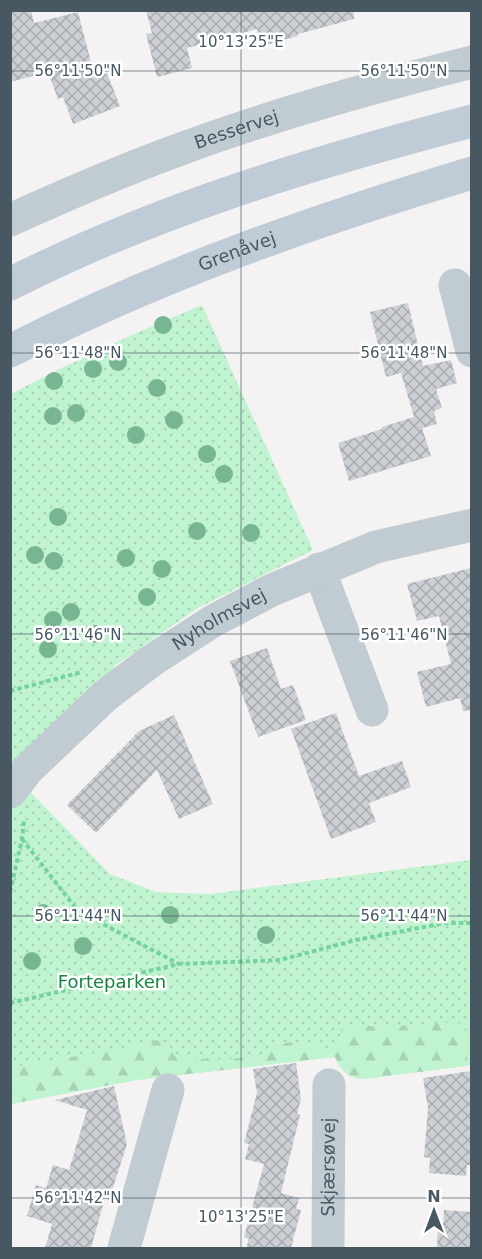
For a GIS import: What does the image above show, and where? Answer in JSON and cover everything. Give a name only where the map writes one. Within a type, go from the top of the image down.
[{"type":"main road","points":[[10,284],[103,241],[215,198],[282,175],[471,121]]},
{"type":"main road","name":"Grenåvej","points":[[10,351],[122,297],[211,261],[300,228],[471,173]]},
{"type":"street","name":"Besservej","points":[[10,220],[81,188],[171,153],[272,119],[471,62]]},
{"type":"street","points":[[455,285],[471,351]]},
{"type":"street","name":"Nyholmsvej","points":[[17,805],[28,769],[105,696],[151,661],[213,621],[272,590],[376,547],[471,525]]},
{"type":"street","points":[[319,569],[372,710]]},
{"type":"street","name":"Skjærsøvej","points":[[328,1248],[329,1085]]},
{"type":"street","points":[[124,1248],[168,1090]]},
{"type":"path","points":[[10,892],[22,839],[17,805]]},
{"type":"path","points":[[22,839],[78,911],[179,964]]},
{"type":"path","points":[[10,1002],[179,964],[280,960],[356,940],[445,923],[471,923]]},
{"type":"green space","points":[[202,305],[313,550],[196,609],[113,667],[116,667],[11,770],[11,394],[105,347]]},
{"type":"green space","name":"Forteparken","points":[[11,772],[110,874],[156,892],[209,894],[471,860],[471,1065],[363,1079],[346,1073],[335,1057],[136,1080],[11,1104]]},
{"type":"green space","points":[[459,1023],[466,1026],[467,1066],[363,1079],[346,1073],[335,1057],[136,1080],[11,1104],[11,1067],[159,1040],[169,1045],[174,1056],[216,1059],[248,1058],[262,1055],[292,1042],[338,1048],[341,1029],[345,1025],[361,1024],[379,1028]]},
{"type":"building","points":[[10,10],[31,10],[34,23],[78,12],[95,78],[107,73],[120,106],[73,124],[63,97],[58,99],[48,72],[10,82]]},
{"type":"building","points":[[146,10],[353,10],[354,19],[262,46],[257,29],[187,48],[192,68],[157,77],[146,34],[152,33]]},
{"type":"building","points":[[408,303],[423,366],[451,360],[457,383],[436,389],[442,408],[434,411],[437,424],[422,428],[431,456],[349,481],[338,443],[414,417],[401,373],[386,377],[370,312]]},
{"type":"building","points":[[471,568],[471,710],[463,711],[460,698],[426,707],[417,672],[451,664],[439,616],[417,621],[407,584]]},
{"type":"building","points":[[267,648],[281,689],[293,685],[306,720],[258,737],[230,661]]},
{"type":"building","points":[[336,713],[359,776],[402,761],[411,787],[369,803],[376,822],[331,839],[291,729]]},
{"type":"building","points":[[174,715],[213,804],[179,819],[157,770],[96,833],[67,805],[139,731]]},
{"type":"building","points":[[296,1063],[301,1099],[297,1114],[300,1115],[281,1193],[299,1198],[296,1209],[301,1210],[291,1248],[246,1248],[249,1239],[244,1237],[264,1164],[245,1159],[249,1144],[244,1143],[257,1093],[253,1069]]},
{"type":"building","points":[[471,1071],[471,1165],[467,1165],[466,1176],[429,1173],[430,1158],[424,1157],[428,1108],[423,1078]]},
{"type":"building","points":[[114,1086],[127,1144],[109,1200],[105,1198],[91,1248],[45,1248],[52,1224],[27,1216],[36,1185],[46,1188],[53,1165],[69,1170],[87,1110],[55,1100]]},
{"type":"building","points":[[444,1210],[471,1212],[471,1248],[437,1248],[438,1224],[443,1224]]}]
